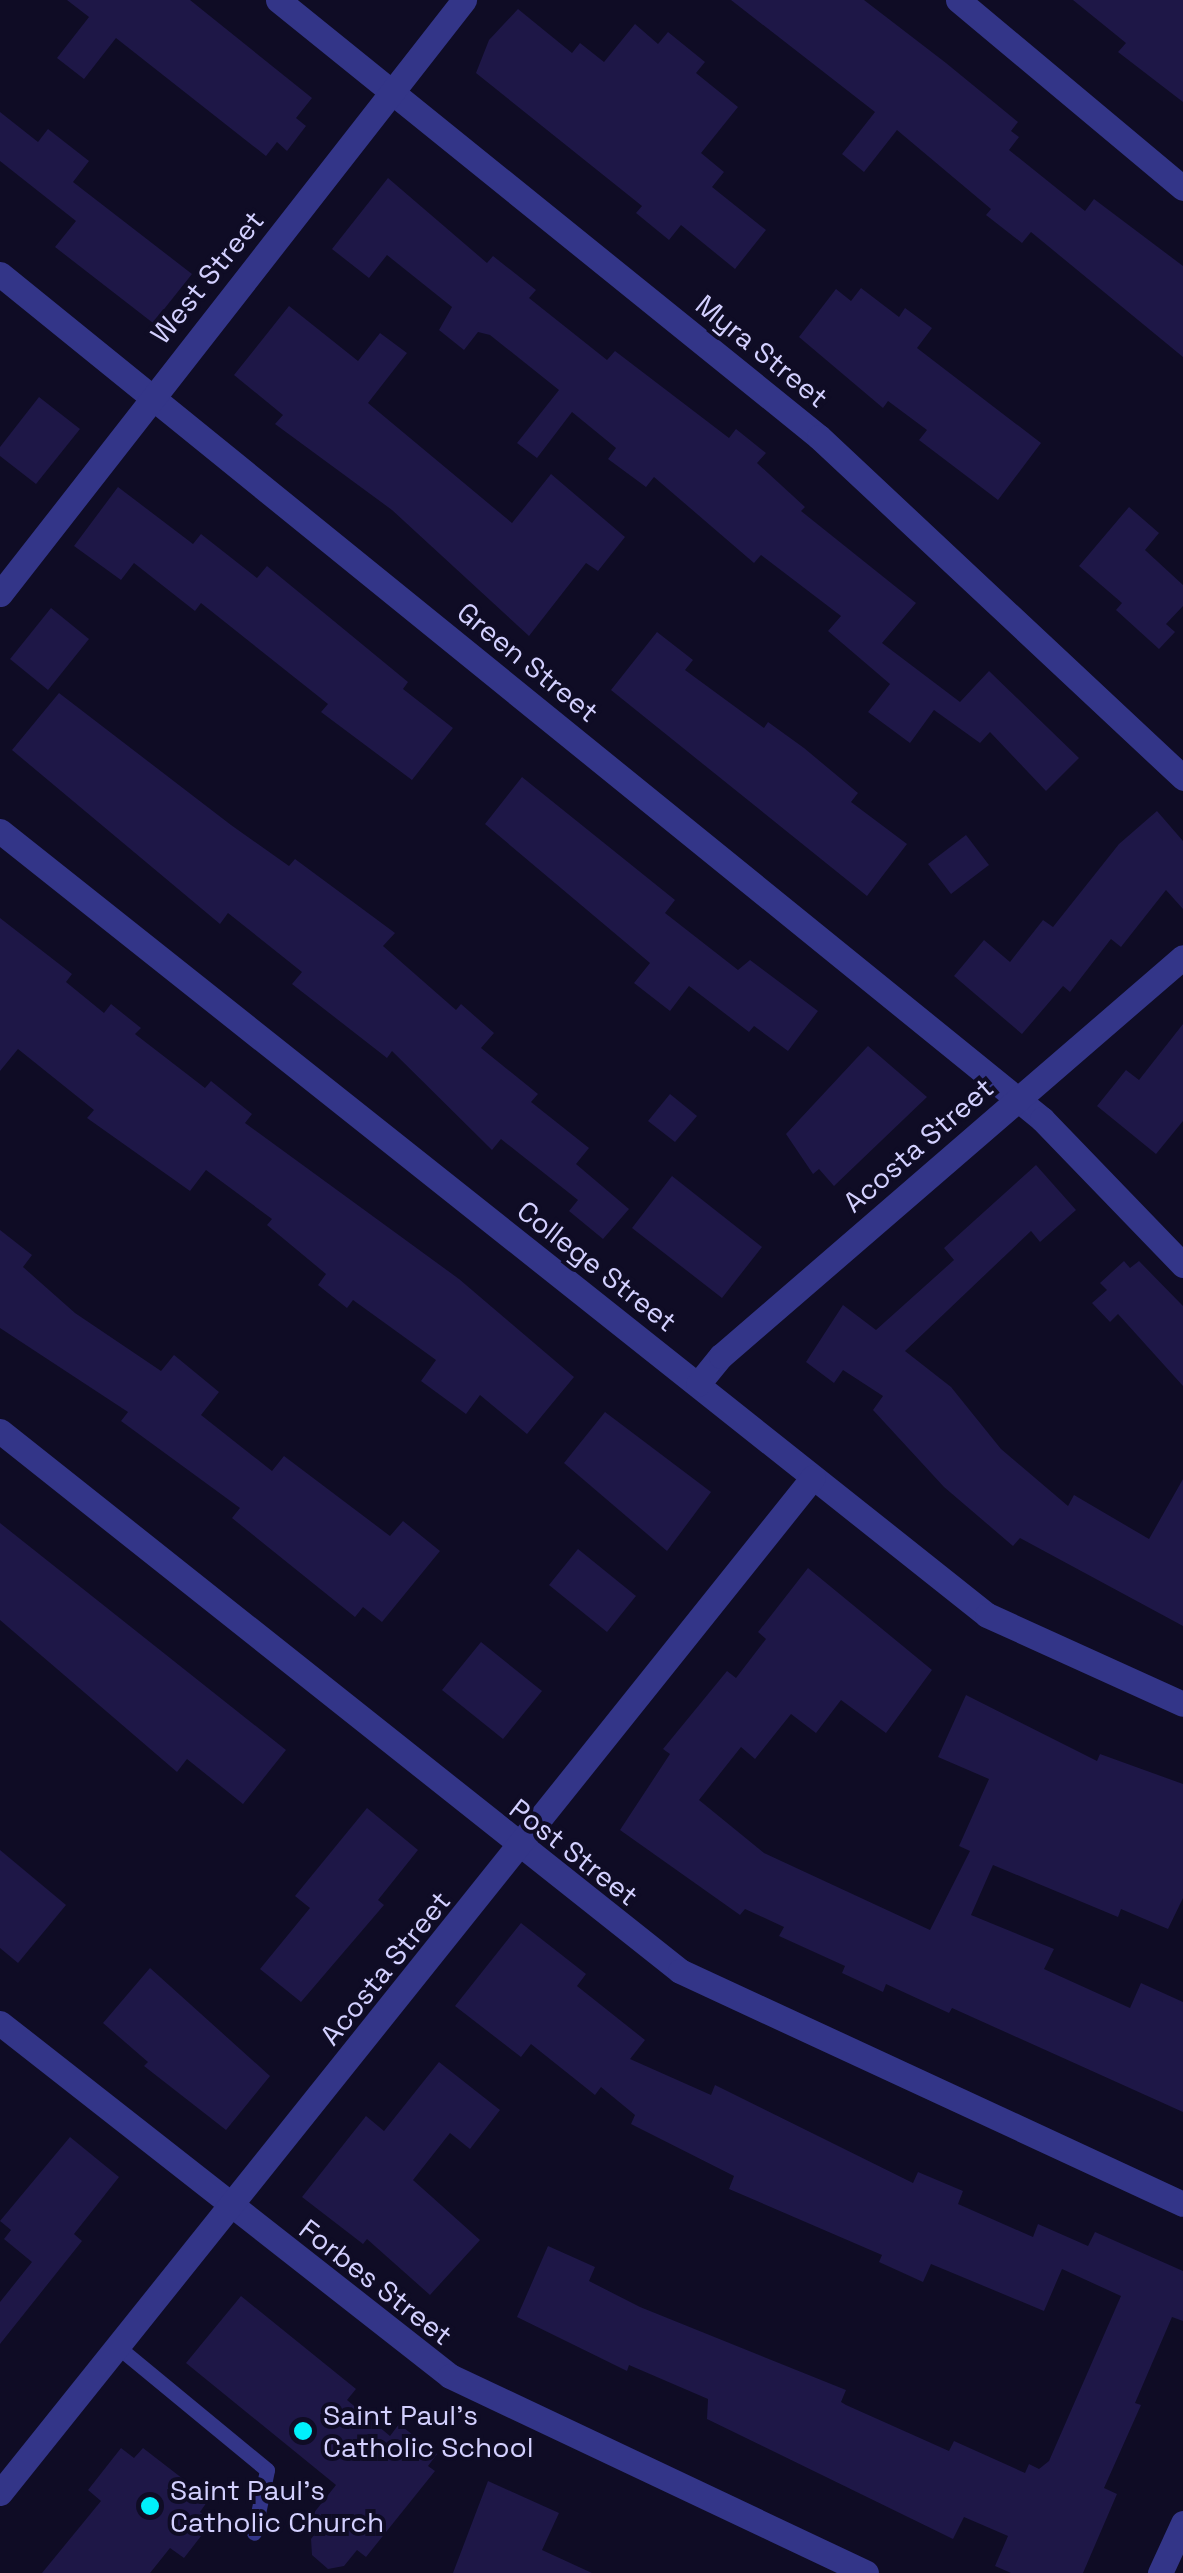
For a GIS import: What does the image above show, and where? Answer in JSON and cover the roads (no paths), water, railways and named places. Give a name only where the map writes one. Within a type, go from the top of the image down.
[{"type":"street","name":"Myra Street","points":[[278,0],[819,436],[1183,778]]},
{"type":"street","name":"West Street","points":[[0,594],[152,394],[464,0]]},
{"type":"street","points":[[958,0],[1183,188]]},
{"type":"street","name":"Green Street","points":[[0,274],[1017,1098],[1183,1265]]},
{"type":"street","name":"College Street","points":[[0,832],[988,1614],[1183,1704]]},
{"type":"street","name":"Acosta Street","points":[[698,1384],[1017,1098],[1183,957]]},
{"type":"street","name":"Post Street","points":[[0,1430],[519,1848],[680,1971],[1183,2204]]},
{"type":"street","name":"Acosta Street","points":[[0,2494],[813,1477]]},
{"type":"street","name":"Forbes Street","points":[[0,2023],[450,2376],[866,2573]]},
{"type":"street","points":[[1160,2573],[1183,2523]]},
{"type":"lane","points":[[118,2347],[267,2470],[254,2533]]},
{"type":"place","name":"Saint Paul's Catholic School","points":[[303,2431]]},
{"type":"place","name":"Saint Paul's Catholic Church","points":[[150,2506]]}]
